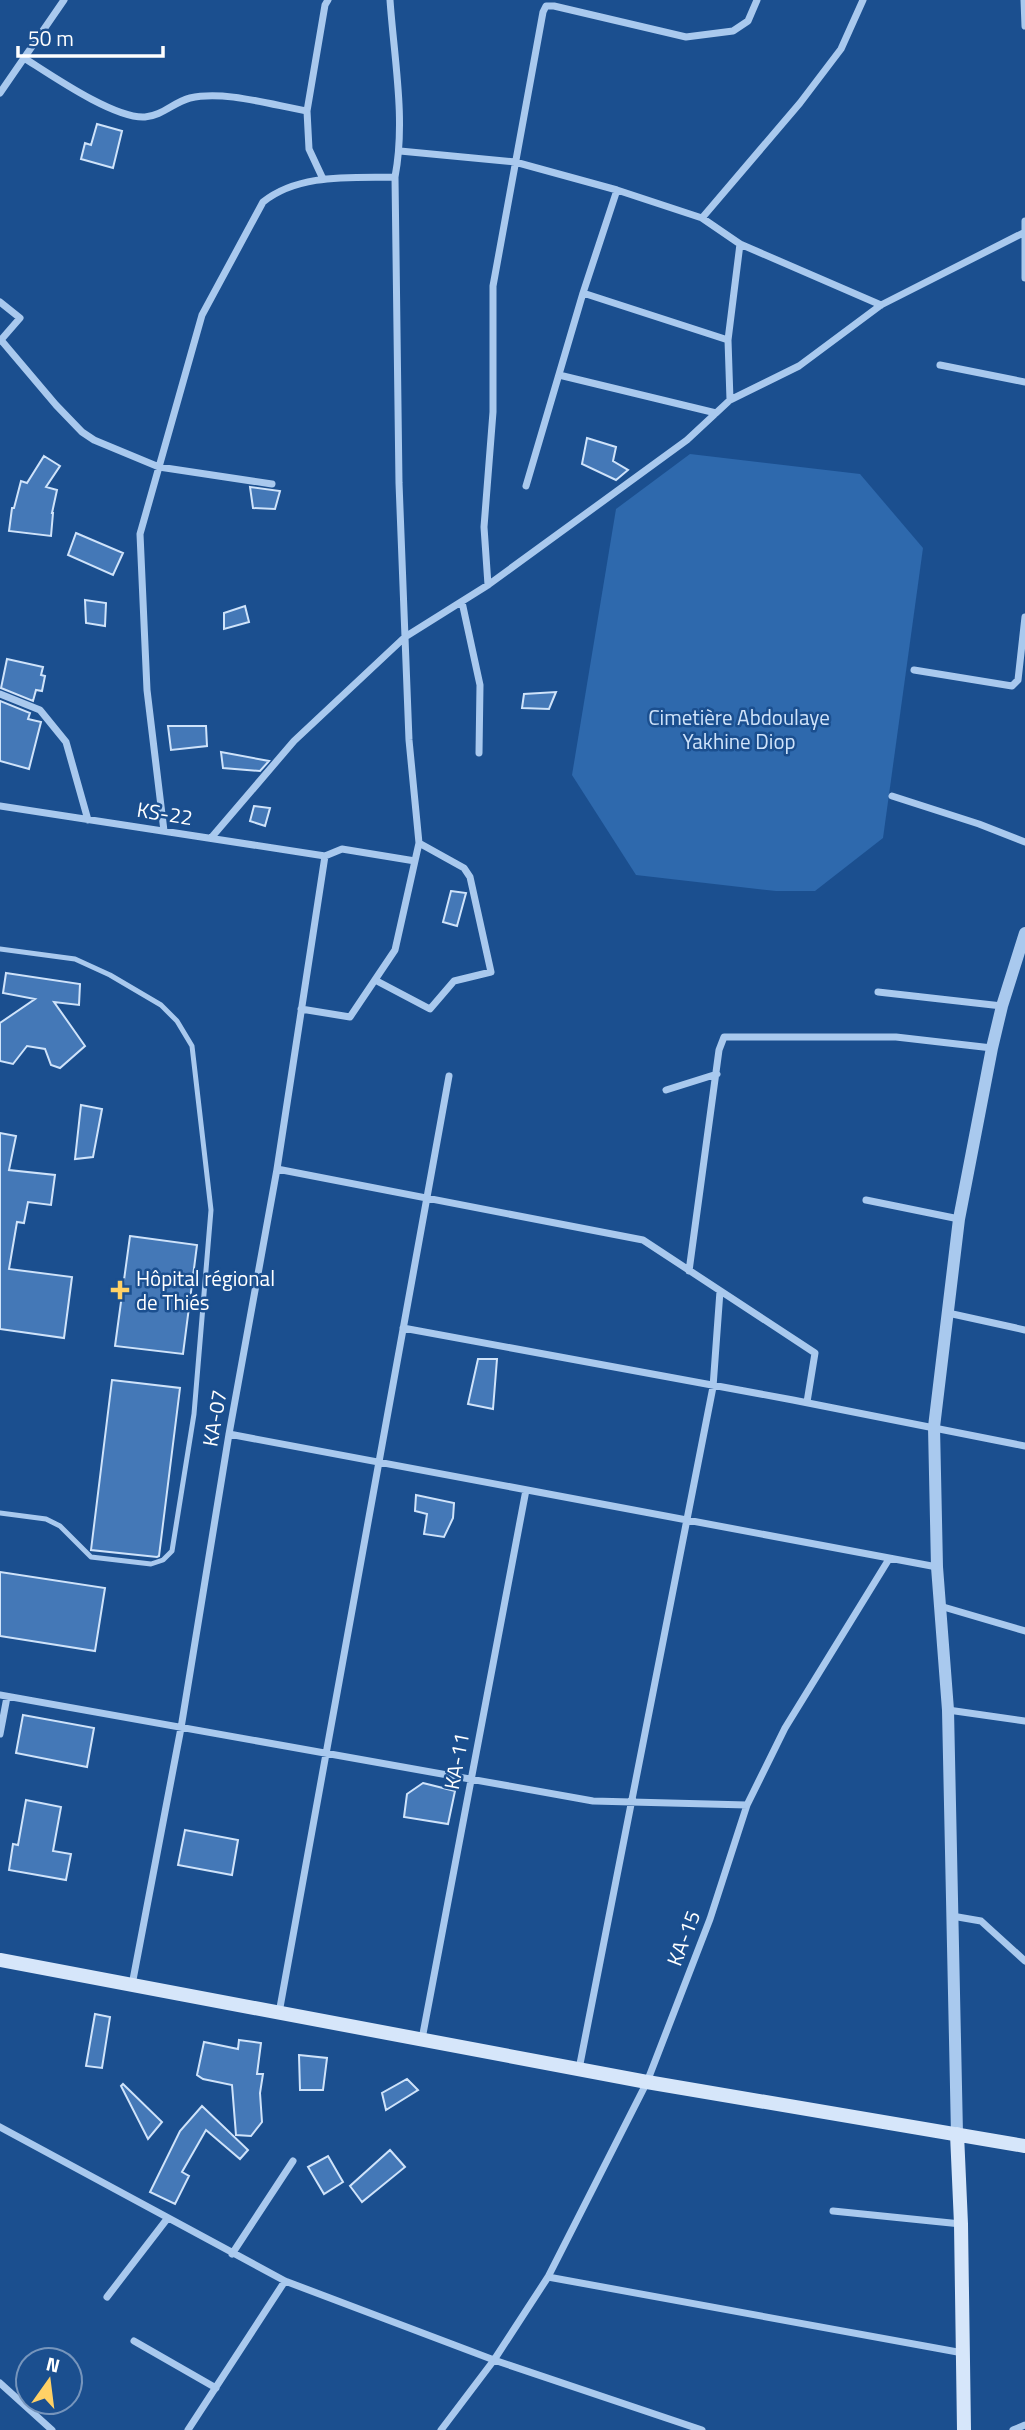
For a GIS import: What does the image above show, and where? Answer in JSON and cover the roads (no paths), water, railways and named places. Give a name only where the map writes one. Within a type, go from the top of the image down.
[{"type":"main road","points":[[0,1960],[648,2082],[1025,2146]]},
{"type":"main road","points":[[957,2134],[964,2430]]},
{"type":"street","points":[[0,93],[64,0]]},
{"type":"street","points":[[323,179],[309,149],[307,111],[328,0]]},
{"type":"street","points":[[301,1009],[350,1017],[395,950],[419,843],[409,740],[399,483],[395,177],[400,151],[390,0]]},
{"type":"street","points":[[488,585],[484,527],[494,412],[493,286],[543,12],[546,6],[554,6],[686,37],[733,31],[748,21],[757,0]]},
{"type":"street","points":[[702,218],[800,103],[841,49],[863,0]]},
{"type":"street","points":[[1024,0],[1025,26]]},
{"type":"street","points":[[24,58],[91,98],[119,111],[144,117],[161,113],[188,99],[215,95],[307,111]]},
{"type":"street","points":[[400,151],[515,162],[617,190],[702,218],[740,244],[881,305]]},
{"type":"street","points":[[164,831],[148,690],[140,534],[202,315],[264,202],[275,193],[323,179],[395,177]]},
{"type":"street","points":[[526,486],[583,293],[617,190]]},
{"type":"street","points":[[1025,221],[1025,278]]},
{"type":"street","points":[[211,838],[294,741],[405,637],[488,585],[687,440],[730,400],[800,366],[881,305],[1024,232]]},
{"type":"street","points":[[730,400],[728,340],[740,244]]},
{"type":"street","points":[[583,293],[728,340]]},
{"type":"street","points":[[0,302],[20,318],[1,341],[82,432],[94,440],[159,467],[272,484]]},
{"type":"street","points":[[940,366],[1025,382]]},
{"type":"street","points":[[559,375],[716,413]]},
{"type":"street","points":[[462,602],[480,685],[479,753]]},
{"type":"street","points":[[914,670],[1013,687],[1017,680],[1025,617]]},
{"type":"street","points":[[0,694],[40,710],[66,741],[88,820]]},
{"type":"street","points":[[892,796],[1025,842]]},
{"type":"street","name":"KS-22","points":[[0,806],[325,856],[342,849],[415,861]]},
{"type":"street","points":[[375,980],[430,1009],[454,981],[491,972],[470,877],[464,868],[419,843]]},
{"type":"street","name":"KA-07","points":[[132,1985],[181,1728],[229,1434],[277,1170],[325,856]]},
{"type":"street","points":[[957,2134],[948,1710],[937,1567],[934,1427],[959,1219],[992,1048],[1002,1006],[1021,961],[1024,936]]},
{"type":"street","points":[[878,992],[1002,1006]]},
{"type":"street","points":[[690,1271],[718,1074],[719,1050],[724,1037],[895,1037],[992,1048]]},
{"type":"street","points":[[666,1090],[718,1074]]},
{"type":"street","points":[[279,2012],[449,1076]]},
{"type":"street","points":[[277,1170],[643,1240],[815,1353],[807,1402]]},
{"type":"street","points":[[866,1200],[959,1219]]},
{"type":"street","points":[[579,2069],[713,1387],[720,1291]]},
{"type":"street","points":[[948,1313],[1025,1330]]},
{"type":"street","points":[[403,1328],[713,1387],[807,1402],[1025,1446]]},
{"type":"street","points":[[229,1434],[937,1567]]},
{"type":"street","name":"KA-11","points":[[422,2039],[526,1490]]},
{"type":"street","name":"KA-15","points":[[441,2430],[494,2360],[548,2277],[648,2082],[710,1919],[747,1805],[785,1728],[890,1559]]},
{"type":"street","points":[[940,1606],[1025,1631]]},
{"type":"street","points":[[0,1734],[4,1696],[593,1801],[747,1805]]},
{"type":"street","points":[[948,1710],[1025,1721]]},
{"type":"street","points":[[952,1916],[981,1921],[1025,1961]]},
{"type":"street","points":[[0,2127],[285,2281],[494,2360],[698,2430]]},
{"type":"street","points":[[232,2254],[293,2161]]},
{"type":"street","points":[[833,2211],[961,2224]]},
{"type":"street","points":[[107,2297],[167,2219]]},
{"type":"street","points":[[548,2277],[963,2353]]},
{"type":"street","points":[[188,2430],[285,2281]]},
{"type":"street","points":[[134,2341],[216,2388]]},
{"type":"street","points":[[0,2383],[52,2430]]},
{"type":"street","points":[[1013,2430],[1025,2425]]},
{"type":"lane","points":[[0,949],[75,960],[110,975],[161,1005],[177,1021],[192,1046],[211,1210],[194,1414],[172,1550],[163,1560],[151,1564],[91,1557],[60,1525],[46,1519],[0,1513]]},
{"type":"place","name":"Hôpital régional de Thiés","points":[[120,1290]]},
{"type":"park label","name":"Cimetière Abdoulaye Yakhine Diop","points":[[739,729]]}]
